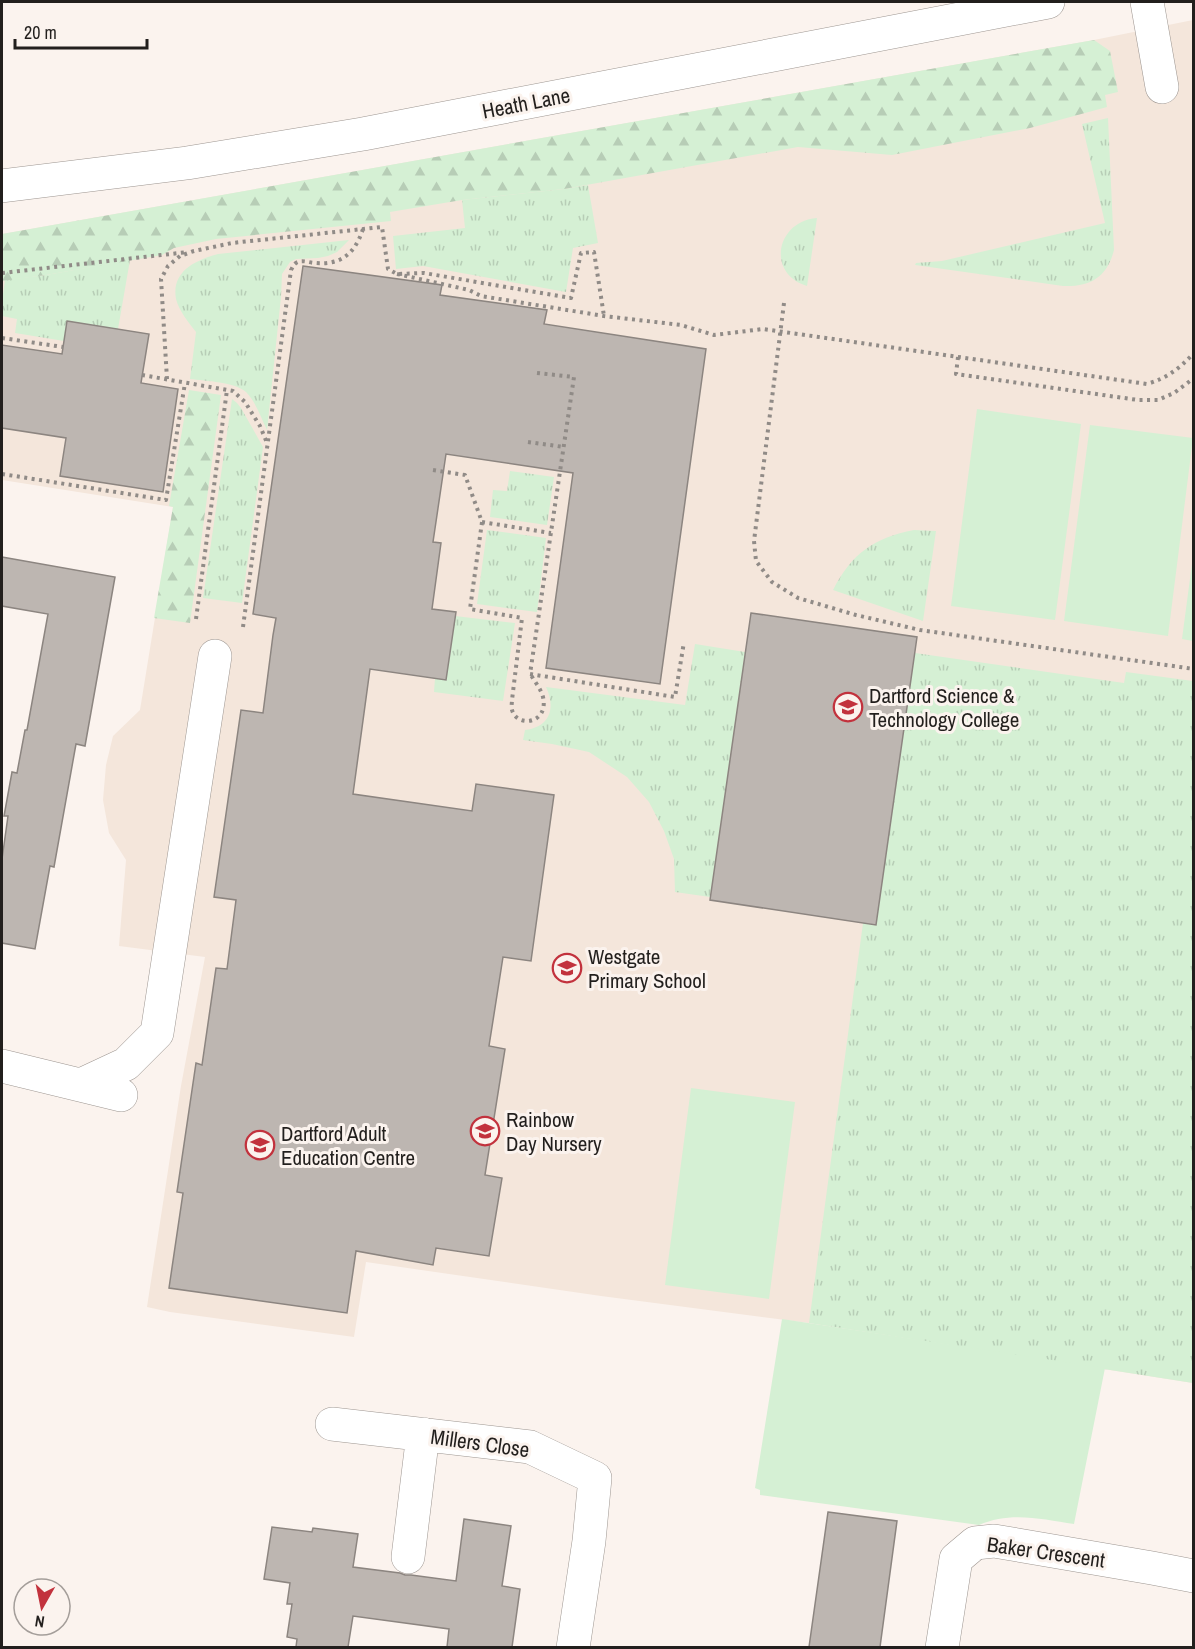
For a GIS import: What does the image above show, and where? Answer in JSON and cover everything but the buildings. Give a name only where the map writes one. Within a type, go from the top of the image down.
[{"type":"street","name":"Heath Lane","points":[[2,186],[187,163],[363,134],[1048,2]]},
{"type":"street","points":[[1147,2],[1162,87]]},
{"type":"street","points":[[81,1084],[126,1064],[158,1033],[215,656]]},
{"type":"street","points":[[2,1066],[121,1095]]},
{"type":"street","name":"Millers Close","points":[[332,1424],[531,1447],[595,1478],[589,1540],[573,1647]]},
{"type":"street","points":[[408,1557],[423,1434]]},
{"type":"street","name":"Baker Crescent","points":[[942,1647],[956,1559],[975,1543],[994,1541],[1194,1576]]},
{"type":"path","points":[[2,273],[194,251],[232,243],[382,227],[387,269],[397,274],[469,290],[481,296],[604,316],[681,325],[714,335],[763,329],[1147,384],[1164,379],[1194,353]]},
{"type":"path","points":[[243,628],[291,270],[299,261],[330,262],[346,257],[355,248],[363,229]]},
{"type":"path","points":[[167,379],[161,279],[168,266],[180,256],[194,251]]},
{"type":"path","points":[[397,274],[424,273],[571,298],[580,253],[594,252],[604,316]]},
{"type":"path","points":[[784,303],[754,541],[756,561],[772,582],[798,598],[920,630],[1194,669]]},
{"type":"path","points":[[2,338],[63,347]]},
{"type":"path","points":[[958,357],[956,374],[1138,400],[1158,400],[1174,393],[1194,378]]},
{"type":"path","points":[[434,470],[465,475],[482,522],[470,609],[522,618],[512,712],[519,719],[536,720],[541,715],[544,705],[542,694],[530,674],[574,377],[537,373]]},
{"type":"path","points":[[142,375],[233,391],[244,402],[268,443]]},
{"type":"path","points":[[2,474],[166,500],[185,383]]},
{"type":"path","points":[[196,619],[227,390]]},
{"type":"path","points":[[528,442],[564,447]]},
{"type":"path","points":[[482,522],[551,533]]},
{"type":"path","points":[[530,674],[675,697],[684,642]]},
{"type":"shaded area","name":"Dartford Science & Technology College","points":[[1193,20],[1193,1383],[809,1323],[366,1262],[354,1337],[147,1307],[181,1086],[205,957],[119,946],[126,860],[109,833],[103,800],[106,765],[113,736],[140,710],[173,507],[2,480],[2,234],[1094,40]]},
{"type":"green space","points":[[1094,40],[1110,51],[1118,92],[1105,95],[1107,107],[1030,128],[892,155],[798,147],[564,189],[462,200],[390,212],[391,221],[216,239],[174,248],[162,255],[2,281],[2,234]]},
{"type":"green space","points":[[1108,118],[1114,250],[1102,274],[1082,285],[1063,286],[915,265],[916,263],[942,261],[1105,223],[1082,124]]},
{"type":"green space","points":[[588,185],[598,243],[573,248],[566,292],[423,266],[396,269],[393,236],[465,228],[462,200]]},
{"type":"green space","points":[[817,218],[807,286],[794,280],[786,271],[781,260],[781,249],[792,228],[803,221]]},
{"type":"green space","points":[[349,240],[337,252],[328,256],[296,259],[290,262],[282,274],[267,430],[253,400],[246,392],[220,382],[190,379],[196,332],[179,308],[175,289],[181,274],[187,268],[218,254]]},
{"type":"green space","points":[[130,260],[118,329],[64,341],[15,333],[17,319],[2,316],[5,280]]},
{"type":"green space","points":[[189,390],[221,395],[190,623],[154,618],[173,507],[169,506]]},
{"type":"green space","points":[[232,399],[241,408],[263,447],[242,603],[203,598]]},
{"type":"green space","points":[[977,409],[1081,424],[1055,620],[951,606]]},
{"type":"green space","points":[[1090,425],[1193,438],[1168,636],[1064,621]]},
{"type":"green space","points":[[510,471],[554,477],[547,525],[490,517],[493,490],[507,491]]},
{"type":"green space","points":[[487,530],[546,538],[537,612],[477,604]]},
{"type":"green space","points":[[914,530],[936,531],[923,621],[833,590],[848,566],[866,549],[887,538]]},
{"type":"green space","points":[[1193,556],[1193,641],[1182,639]]},
{"type":"green space","points":[[455,616],[515,623],[503,701],[434,692],[435,678],[446,679]]},
{"type":"green space","points":[[695,644],[745,652],[710,897],[675,892],[674,859],[664,831],[649,802],[627,777],[589,752],[523,740],[525,730],[540,725],[549,715],[550,702],[546,687],[685,705]]},
{"type":"green space","points":[[915,653],[1124,683],[1126,672],[1193,681],[1193,1383],[809,1323],[863,923],[876,924]]},
{"type":"green space","points":[[691,1088],[795,1102],[769,1299],[665,1285]]},
{"type":"green space","points":[[782,1319],[1105,1368],[1074,1524],[1014,1517],[979,1525],[760,1495],[760,1490],[755,1488]]},
{"type":"place","name":"Dartford Science & Technology College","points":[[848,707]]},
{"type":"place","name":"Westgate Primary School","points":[[567,968]]},
{"type":"place","name":"Rainbow Day Nursery","points":[[485,1131]]},
{"type":"place","name":"Dartford Adult Education Centre","points":[[260,1145]]}]
